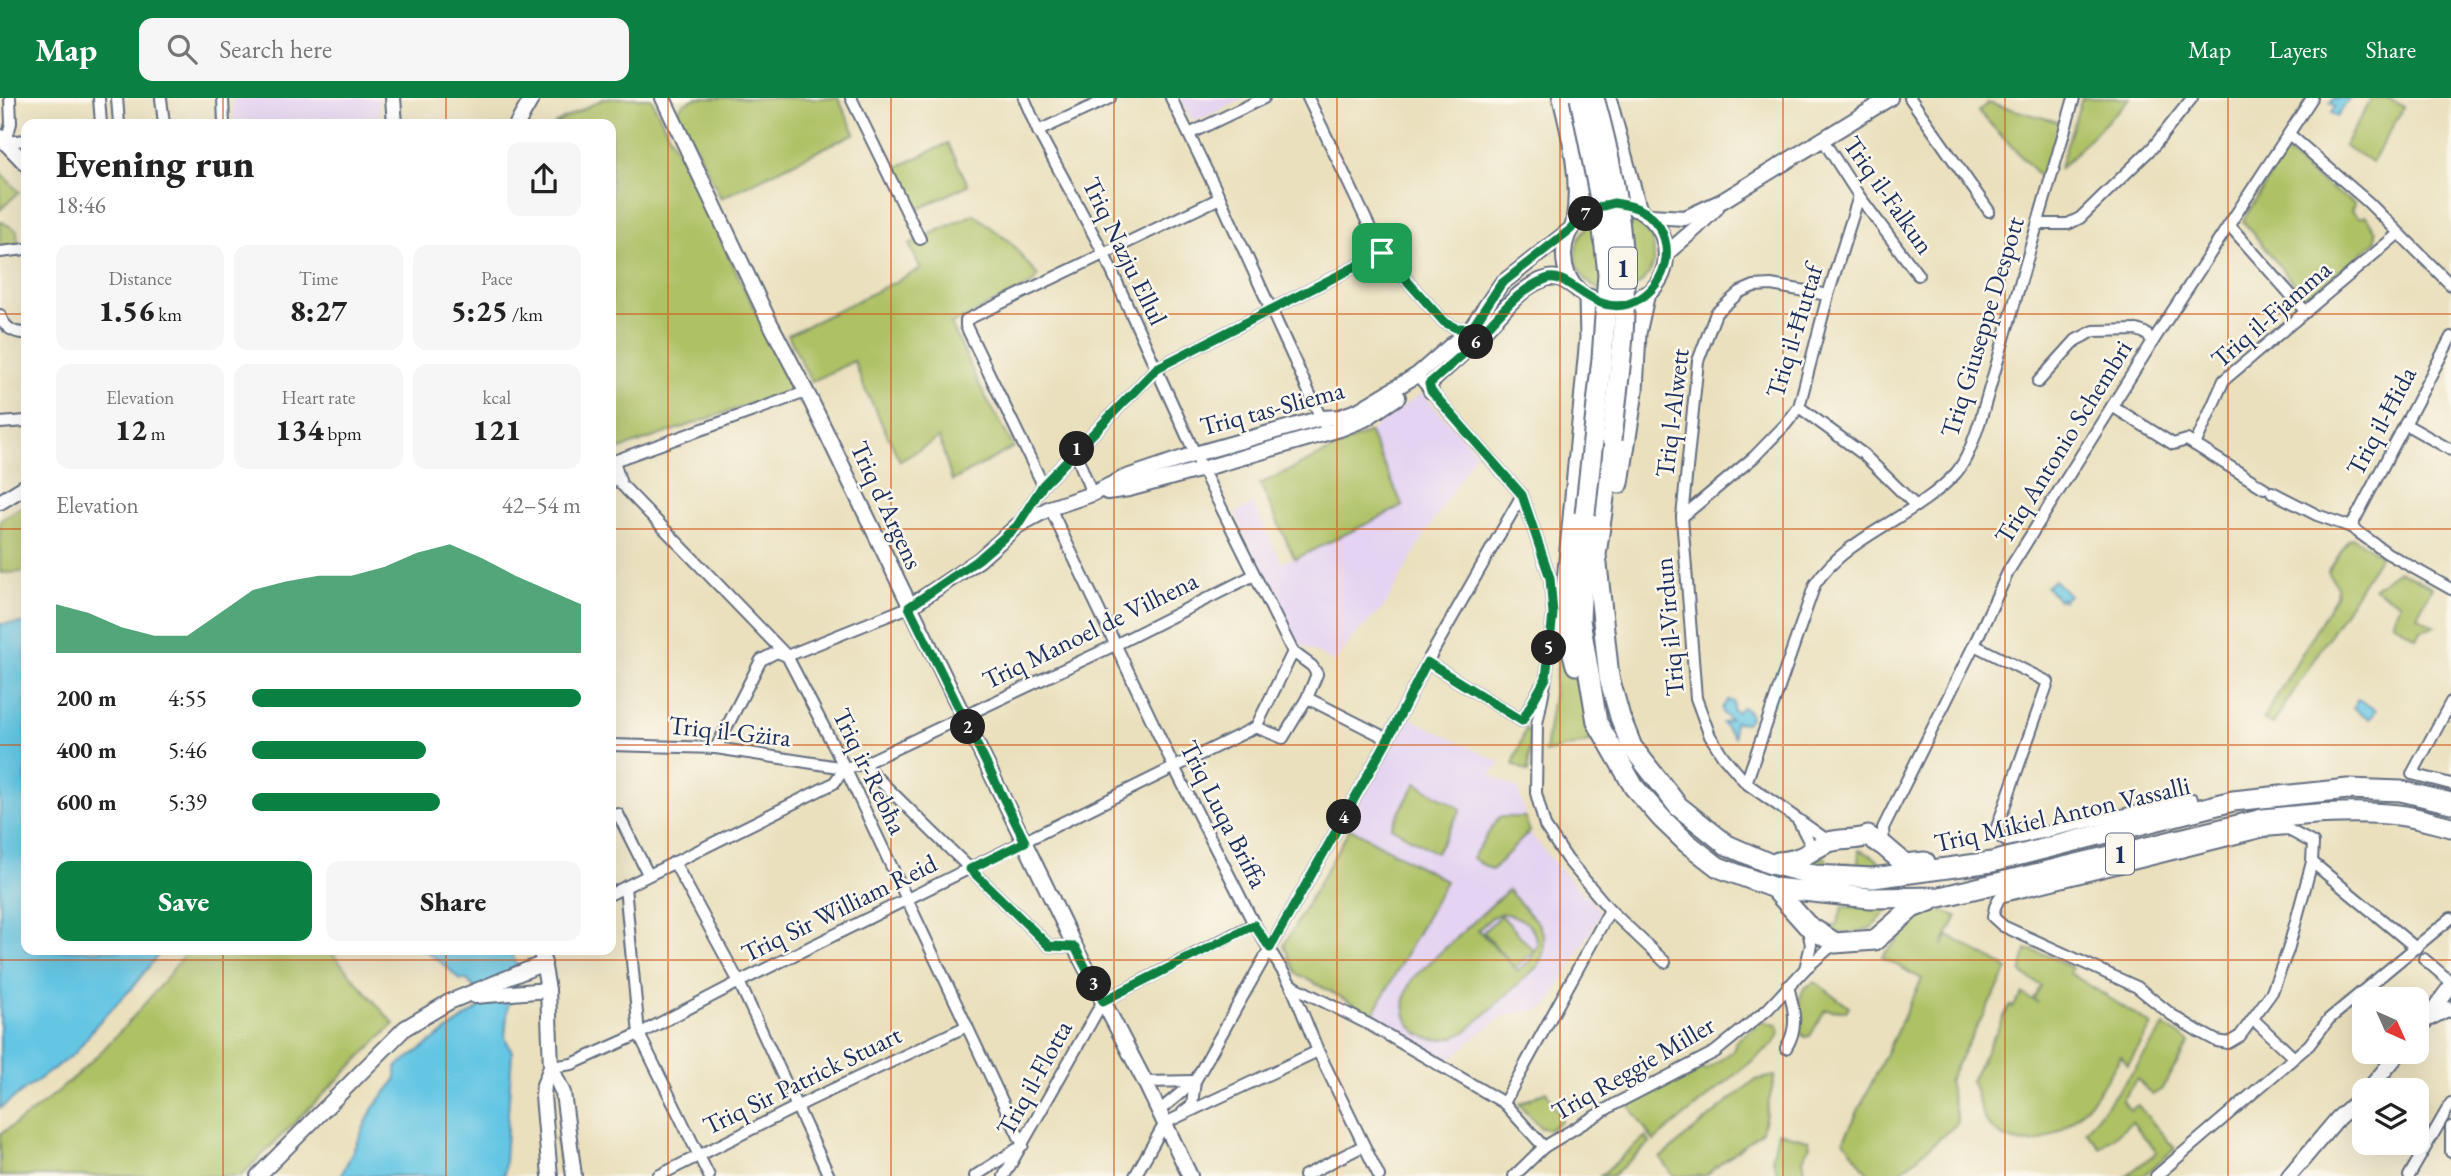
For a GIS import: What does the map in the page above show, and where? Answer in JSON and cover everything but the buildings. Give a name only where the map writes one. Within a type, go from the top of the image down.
[{"type":"highway","points":[[1563,98],[1578,178],[1579,200],[1573,225]]},
{"type":"highway","name":"Triq Mikiel Anton Vassalli","points":[[1580,98],[1599,194],[1608,274],[1585,514],[1580,620],[1597,722],[1634,787],[1661,819],[1687,843],[1718,867],[1774,888],[1870,898],[1940,897],[2300,815],[2349,812],[2400,815],[2451,827]]},
{"type":"highway","name":"Triq Mikiel Anton Vassalli","points":[[1594,98],[1604,133],[1617,210],[1624,285],[1621,351],[1612,440],[1596,555],[1609,677],[1619,717],[1632,747],[1678,806],[1727,845],[1768,863],[1814,875],[1873,878],[1992,862],[2233,801],[2348,789],[2401,791],[2451,803]]},
{"type":"highway","points":[[1606,98],[1643,212]]},
{"type":"highway","points":[[1583,295],[1590,338],[1566,592],[1567,630],[1584,693],[1597,722]]},
{"type":"highway","points":[[1603,616],[1612,531],[1633,391],[1636,333],[1644,297]]},
{"type":"highway","points":[[1768,863],[1797,861],[1822,847],[1879,836]]},
{"type":"highway","name":"1","points":[[1879,836],[1905,864],[1972,857],[1992,862]]},
{"type":"highway","name":"1","points":[[1774,888],[1807,925],[1835,943],[1875,940],[1912,908],[1940,897]]},
{"type":"main road","points":[[393,98],[395,119]]},
{"type":"main road","points":[[520,119],[532,98]]},
{"type":"main road","name":"Triq d'Argens","points":[[663,98],[1075,947],[1145,1082],[1168,1117],[1190,1176]]},
{"type":"main road","points":[[1643,212],[1662,233],[1667,253],[1661,279],[1644,297],[1626,305],[1606,306],[1583,295],[1567,273],[1564,252],[1573,225],[1593,208],[1614,203],[1643,212],[1685,218],[1722,201],[1890,98]]},
{"type":"main road","points":[[2,138],[21,159]]},
{"type":"main road","points":[[1667,253],[1696,229],[1722,201]]},
{"type":"main road","name":"Triq tas-Sliema","points":[[1091,494],[1129,489],[1326,433],[1365,419],[1426,386],[1476,331],[1501,284],[1573,225]]},
{"type":"main road","name":"Triq tas-Sliema","points":[[909,607],[979,559],[1017,526],[1050,508],[1091,494],[1124,478],[1195,454],[1359,410],[1417,375],[1522,292],[1549,277],[1559,278],[1583,295]]},
{"type":"main road","points":[[0,502],[21,489]]},
{"type":"main road","points":[[258,1176],[405,1028],[449,1002],[515,973],[542,956],[548,990],[551,1067],[563,1093],[574,1176]]},
{"type":"main road","points":[[2429,1015],[2451,984]]},
{"type":"main road","points":[[464,997],[548,990]]},
{"type":"main road","points":[[2429,1021],[2447,1009],[2451,1010]]},
{"type":"main road","points":[[2378,1078],[2390,1064]]},
{"type":"main road","points":[[550,1176],[543,1096],[551,1067]]},
{"type":"main road","points":[[2289,1176],[2337,1118],[2352,1105]]},
{"type":"street","points":[[10,98],[11,123],[2,138],[21,140]]},
{"type":"street","points":[[99,98],[100,119]]},
{"type":"street","points":[[117,98],[119,119]]},
{"type":"street","points":[[161,98],[163,119]]},
{"type":"street","points":[[223,98],[224,119]]},
{"type":"street","points":[[851,98],[920,239]]},
{"type":"street","name":"Triq Nazju Ellul","points":[[1024,98],[1038,131],[1104,254],[1202,470],[1293,652],[1312,666],[1317,674],[1307,698]]},
{"type":"street","points":[[1038,131],[1110,98]]},
{"type":"street","points":[[1171,98],[1322,418],[1326,433]]},
{"type":"street","points":[[1189,134],[1264,98]]},
{"type":"street","points":[[1308,98],[1382,253],[1444,322],[1456,328],[1476,331]]},
{"type":"street","points":[[1910,98],[1989,211]]},
{"type":"street","name":"Triq Giuseppe Despott","points":[[1746,783],[1815,583],[1843,552],[1916,506],[1957,472],[1971,446],[2039,224],[2074,98]]},
{"type":"street","points":[[2039,224],[2068,224],[2080,218],[2153,147],[2192,98]]},
{"type":"street","name":"Triq Antonio Schembri","points":[[1879,836],[2009,570],[2153,341],[2312,98]]},
{"type":"street","points":[[2290,134],[2368,202],[2451,285]]},
{"type":"street","name":"Triq il-Falkun","points":[[1823,140],[1859,197],[1918,275]]},
{"type":"street","name":"Triq il-Ħuttaf","points":[[1682,517],[1762,449],[1799,407],[1828,295],[1859,197]]},
{"type":"street","points":[[1043,485],[965,320],[1220,198]]},
{"type":"street","points":[[2230,226],[2306,312]]},
{"type":"street","name":"Triq il-Fjamma","points":[[2195,445],[2224,380],[2398,234]]},
{"type":"street","points":[[0,252],[21,250]]},
{"type":"street","points":[[1017,526],[1043,485],[1157,368],[1382,253]]},
{"type":"street","name":"Triq l-Alwett","points":[[1682,517],[1698,361],[1716,313],[1740,292],[1754,286],[1771,285],[1828,295]]},
{"type":"street","points":[[0,315],[12,331],[21,334]]},
{"type":"street","points":[[2038,382],[2076,340],[2094,331],[2137,330],[2153,341]]},
{"type":"street","name":"Triq il-Ħida","points":[[2351,527],[2451,337]]},
{"type":"street","points":[[1426,386],[1522,495],[1550,578],[1553,614],[1546,678],[1537,724],[1536,793],[1545,826],[1567,859],[1610,910],[1665,962]]},
{"type":"street","points":[[616,460],[806,392]]},
{"type":"street","points":[[2112,406],[2174,444],[2187,440],[2268,490],[2317,515],[2351,527],[2387,553],[2451,589]]},
{"type":"street","points":[[1799,407],[1864,454],[1916,506]]},
{"type":"street","points":[[0,423],[21,421]]},
{"type":"street","points":[[2406,424],[2451,450]]},
{"type":"street","points":[[1074,452],[1091,494]]},
{"type":"street","name":"Triq ir-Rebħa","points":[[616,471],[621,484],[787,656],[845,768],[1023,1145]]},
{"type":"street","points":[[1135,1176],[1168,1117],[1195,1081],[1522,495]]},
{"type":"street","name":"Triq Luqa Briffa","points":[[1050,508],[1174,767],[1254,925],[1291,985],[1318,1051],[1379,1176]]},
{"type":"street","name":"Triq il-Virdun","points":[[1682,517],[1696,698],[1715,746],[1746,783],[1797,817],[1822,847]]},
{"type":"street","name":"Triq Manoel de Vilhena","points":[[616,892],[834,783],[845,768],[863,764],[1115,645],[1254,575]]},
{"type":"street","name":"Triq tas-Sliema","points":[[716,748],[761,660],[777,652],[787,656],[909,607]]},
{"type":"street","points":[[1974,645],[2048,682],[1995,833],[2006,841],[2192,799]]},
{"type":"street","points":[[1293,652],[1256,727],[1283,738],[1307,698],[1388,739]]},
{"type":"street","points":[[1427,662],[1522,721],[1546,678]]},
{"type":"street","points":[[2451,702],[2412,774],[2451,784]]},
{"type":"street","name":"Triq Sir William Reid","points":[[551,1067],[572,1064],[639,1034],[1256,727]]},
{"type":"street","name":"Triq il-Gżira","points":[[616,745],[716,748],[845,768]]},
{"type":"street","points":[[863,764],[1049,946],[1075,947]]},
{"type":"street","points":[[616,815],[618,814],[648,874]]},
{"type":"street","points":[[1797,817],[1822,847]]},
{"type":"street","points":[[2264,825],[2287,829],[2313,843],[2312,862],[2288,950],[2272,992],[2254,1020],[2240,1036],[2228,1043],[2217,1041],[2172,1015],[2137,987],[2003,926],[1993,917],[1994,907],[2000,898],[2264,825]]},
{"type":"street","points":[[674,862],[739,982],[830,1176]]},
{"type":"street","points":[[2312,862],[2416,948]]},
{"type":"street","points":[[625,887],[639,1034],[709,1176]]},
{"type":"street","points":[[1504,1103],[1610,910]]},
{"type":"street","points":[[2156,1176],[2309,1045],[2329,1019],[2451,918]]},
{"type":"street","points":[[1103,1001],[1254,925]]},
{"type":"street","points":[[1805,969],[1811,945],[1807,925]]},
{"type":"street","name":"Triq Reggie Miller","points":[[1514,1176],[1544,1147],[1615,1104],[1715,1052],[1768,1009],[1805,969],[1835,943]]},
{"type":"street","points":[[2424,959],[2451,984]]},
{"type":"street","points":[[1291,985],[1372,1026],[1504,1103],[1544,1147]]},
{"type":"street","points":[[1786,1048],[1793,1038],[1796,1018],[1788,986]]},
{"type":"street","name":"Triq il-Flotta","points":[[1004,1176],[1103,1001]]},
{"type":"street","points":[[2254,1020],[2293,1057]]},
{"type":"street","name":"Triq Sir Patrick Stuart","points":[[658,1176],[798,1105],[967,1026]]},
{"type":"street","points":[[1168,1117],[1318,1051]]},
{"type":"street","points":[[1145,1082],[1195,1081]]},
{"type":"street","points":[[1168,1117],[1192,1105],[1195,1081]]},
{"type":"street","points":[[2409,1176],[2451,1103]]},
{"type":"street","points":[[2451,1127],[2451,1152]]},
{"type":"street","points":[[982,1175],[1023,1145]]},
{"type":"street","points":[[1304,1176],[1363,1146]]},
{"type":"shaded area","points":[[233,98],[379,98],[379,119],[233,119]]},
{"type":"shaded area","points":[[1181,98],[1246,98],[1199,120],[1191,118]]},
{"type":"shaded area","points":[[1422,393],[1476,453],[1418,546],[1385,606],[1351,639],[1335,663],[1292,639],[1235,513],[1253,504],[1282,563],[1403,506],[1369,432]]},
{"type":"shaded area","points":[[1410,718],[1503,764],[1492,771],[1491,775],[1518,789],[1529,832],[1601,912],[1547,1008],[1506,1015],[1449,1060],[1296,973],[1284,945],[1350,829],[1345,826]]},
{"type":"green space","points":[[605,98],[651,98],[794,389],[616,450],[616,119],[564,119]]},
{"type":"green space","points":[[696,98],[838,98],[855,133],[721,198],[677,110],[684,103]]},
{"type":"green space","points":[[2082,98],[2130,98],[2059,170]]},
{"type":"green space","points":[[2372,98],[2387,98],[2404,107],[2372,162],[2344,146]]},
{"type":"green space","points":[[1988,103],[2063,123],[2045,182],[1978,111]]},
{"type":"green space","points":[[948,143],[968,185],[913,212],[893,169]]},
{"type":"green space","points":[[2285,151],[2310,175],[2355,204],[2352,211],[2359,218],[2366,216],[2376,232],[2376,241],[2307,300],[2243,221]]},
{"type":"green space","points":[[0,172],[19,192],[0,210]]},
{"type":"green space","points":[[974,214],[1011,243],[1038,276],[1032,284],[951,324],[979,385],[1014,447],[952,481],[939,438],[900,461],[854,361],[811,382],[788,335],[921,269],[909,244]]},
{"type":"green space","points":[[1615,215],[1630,218],[1647,232],[1654,254],[1651,269],[1637,286],[1615,293],[1600,290],[1583,276],[1576,254],[1579,239],[1593,222]]},
{"type":"green space","points":[[0,221],[17,230],[18,246],[0,247]]},
{"type":"green space","points":[[1369,432],[1403,506],[1295,559],[1260,484]]},
{"type":"green space","points":[[21,507],[21,572],[0,573],[0,520]]},
{"type":"green space","points":[[2354,538],[2381,555],[2272,725],[2263,719],[2336,596],[2337,586],[2328,572],[2349,539]]},
{"type":"green space","points":[[2399,570],[2432,587],[2417,616],[2435,626],[2421,630],[2417,638],[2392,622],[2400,604],[2374,588]]},
{"type":"green space","points":[[1562,630],[1576,686],[1597,740],[1545,753]]},
{"type":"green space","points":[[1526,728],[1531,735],[1528,772],[1513,764]]},
{"type":"green space","points":[[1416,783],[1461,809],[1436,853],[1391,827]]},
{"type":"green space","points":[[1499,817],[1525,817],[1529,832],[1492,870],[1472,858]]},
{"type":"green space","points":[[1350,828],[1446,881],[1373,1015],[1296,973],[1284,945]]},
{"type":"green space","points":[[1859,850],[1873,856],[1889,871],[1806,865],[1811,859],[1813,862],[1824,856],[1830,865],[1858,865]]},
{"type":"green space","points":[[1508,890],[1538,923],[1544,935],[1544,951],[1538,966],[1467,1031],[1452,1038],[1425,1037],[1414,1030],[1405,1008],[1406,994],[1413,978]],"holes":[[[1502,913],[1529,926],[1538,943],[1530,961],[1518,971],[1515,968],[1534,951],[1501,915],[1483,932],[1514,967],[1478,930],[1492,917]]]},
{"type":"green space","points":[[1798,905],[1809,906],[1807,909],[1820,926],[1836,926],[1843,907],[1885,906],[1887,911],[1871,928],[1845,934],[1812,924]]},
{"type":"green space","points":[[1938,909],[1957,916],[1942,946],[1949,936],[2008,969],[1948,1081],[1958,1123],[1895,1176],[1870,1176],[1844,1140],[1922,979],[1882,957],[1925,911]]},
{"type":"green space","points":[[2026,949],[2047,955],[2072,968],[2070,973],[2152,1025],[2128,1065],[2121,1056],[2097,1093],[2066,1127],[2048,1138],[2029,1142],[2009,1139],[1989,1126],[1971,1081],[2010,1005],[2013,1007],[2023,994],[2038,1003],[2033,999],[2041,986],[2021,973]]},
{"type":"green space","points":[[184,955],[333,955],[394,1024],[241,1176],[0,1176],[0,1134],[78,1074],[146,1002]]},
{"type":"green space","points":[[1815,982],[1849,1007],[1846,1011],[1825,1010],[1810,1036],[1805,1037],[1799,1032],[1800,998],[1804,988]]},
{"type":"green space","points":[[1762,1021],[1777,1025],[1780,1032],[1774,1043],[1654,1141],[1627,1103],[1697,1068],[1706,1070],[1733,1051],[1736,1041]]},
{"type":"green space","points":[[2164,1026],[2190,1042],[2161,1090],[2152,1095],[2137,1079],[2122,1100],[2130,1110],[2138,1105],[2175,1149],[2143,1176],[2126,1176],[2157,1152],[2132,1122],[2100,1148],[2086,1131],[2132,1073]]},
{"type":"green space","points":[[1775,1076],[1762,1131],[1705,1176],[1673,1176],[1660,1158],[1755,1080]]},
{"type":"green space","points":[[1546,1091],[1562,1120],[1550,1129],[1541,1128],[1519,1104]]},
{"type":"green space","points":[[1778,1132],[1808,1140],[1810,1146],[1803,1159],[1806,1176],[1779,1176],[1772,1157]]},
{"type":"green space","points":[[1646,1136],[1650,1143],[1612,1176],[1600,1176]]},
{"type":"green space","points":[[561,1137],[566,1176],[561,1176],[556,1138]]},
{"type":"water","points":[[2334,98],[2350,98],[2337,117],[2331,113],[2335,106],[2330,103]]},
{"type":"water","points":[[2054,580],[2069,595],[2063,601],[2046,587]]},
{"type":"water","points":[[21,623],[21,955],[158,955],[75,1053],[0,1108],[0,624]]},
{"type":"water","points":[[2358,699],[2376,710],[2370,719],[2353,708]]},
{"type":"water","points":[[1728,700],[1733,702],[1733,711],[1737,712],[1742,707],[1749,712],[1750,718],[1746,723],[1734,722],[1734,737],[1722,723],[1730,719],[1723,714],[1722,708]]},
{"type":"water","points":[[431,955],[512,955],[516,964],[514,1000],[508,1005],[505,1037],[512,1052],[504,1176],[341,1176],[373,1108],[396,1080],[396,1067],[483,1005],[475,988],[467,980],[460,980]]},
{"type":"route","points":[[1614,203],[1636,207],[1650,216],[1662,233],[1667,253],[1661,279],[1644,297],[1626,305],[1606,306],[1588,299],[1559,278],[1549,277],[1522,292],[1481,334],[1479,340],[1429,384],[1431,391],[1522,495],[1550,578],[1553,614],[1546,678],[1522,721],[1427,662],[1388,739],[1270,948],[1254,925],[1103,1001],[1075,947],[1049,946],[970,869],[1025,842],[909,607],[979,559],[1017,526],[1043,485],[1157,368],[1382,253],[1444,322],[1456,328],[1472,328],[1501,284],[1571,229],[1593,208],[1614,203]]}]
